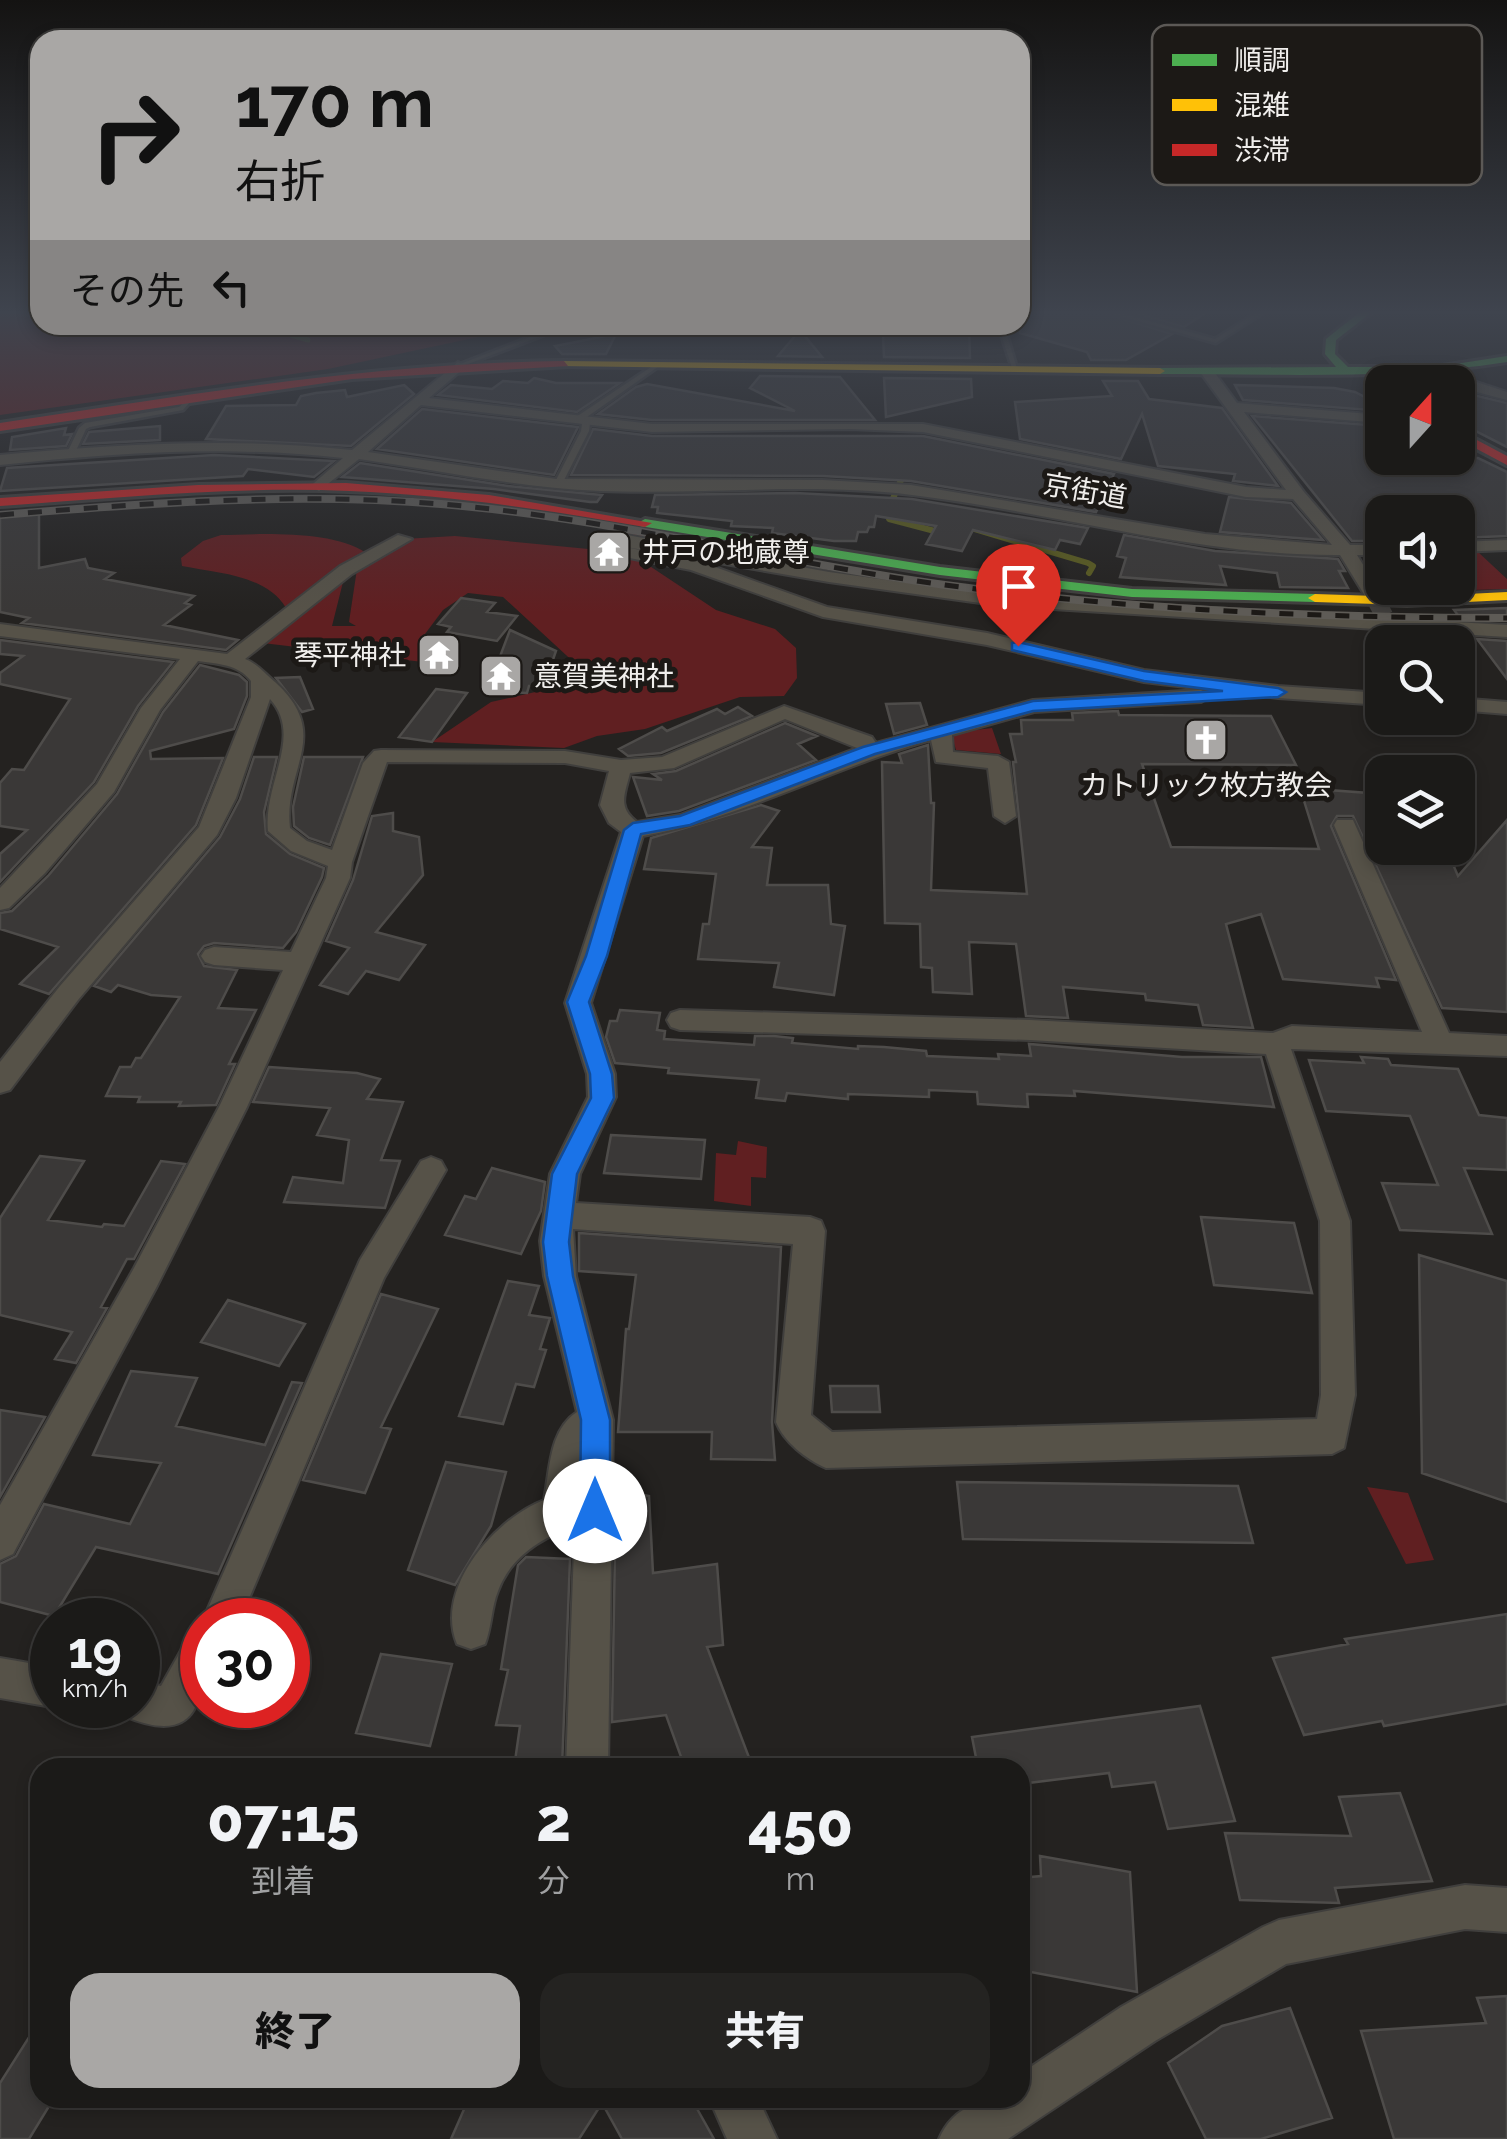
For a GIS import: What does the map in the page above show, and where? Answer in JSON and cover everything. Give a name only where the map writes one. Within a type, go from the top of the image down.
[{"type":"main road","points":[[0,427],[114,412]]},
{"type":"main road","points":[[1475,443],[1507,460]]},
{"type":"main road","points":[[0,502],[223,486],[320,486],[468,495],[1003,580],[1132,593],[1365,600]]},
{"type":"main road","points":[[1475,597],[1507,596]]},
{"type":"street","points":[[320,486],[407,412]]},
{"type":"street","points":[[515,412],[652,428],[922,428],[1246,492],[1298,495]]},
{"type":"street","points":[[1238,412],[1298,495],[1348,552],[1365,581]]},
{"type":"street","points":[[1294,412],[1365,418]]},
{"type":"street","name":"京街道","points":[[0,460],[72,453],[252,448],[356,455],[558,484],[897,489],[973,498],[1256,548],[1365,551]]},
{"type":"street","points":[[636,520],[650,486]]},
{"type":"street","points":[[1365,632],[1002,601],[829,576],[616,538],[610,548],[695,566],[823,612],[987,639],[1144,676],[1278,692],[1365,697]]},
{"type":"street","points":[[231,660],[346,570],[404,539]]},
{"type":"street","points":[[1475,546],[1507,545]]},
{"type":"street","points":[[987,639],[1002,601]]},
{"type":"street","points":[[0,630],[231,660],[251,668],[285,704],[296,722],[297,738],[278,809],[279,831],[299,846],[340,862]]},
{"type":"street","points":[[1475,632],[1507,631]]},
{"type":"street","points":[[0,902],[38,867],[106,788],[151,708],[194,655]]},
{"type":"street","points":[[0,1082],[68,992],[209,830],[225,798],[261,697],[261,680]]},
{"type":"street","points":[[621,767],[611,804],[617,818],[633,830],[684,821],[869,751],[1033,706],[1278,692]]},
{"type":"street","points":[[1475,705],[1507,708]]},
{"type":"street","points":[[0,1540],[145,1278],[242,1090],[338,878],[374,763],[381,756],[565,757],[621,767],[682,758],[784,712],[865,741],[869,751]]},
{"type":"street","points":[[941,730],[943,757],[998,762],[1005,816]]},
{"type":"street","points":[[1345,825],[1440,1043]]},
{"type":"street","points":[[587,1758],[596,1420],[560,1276],[556,1242],[565,1174],[602,1098],[601,1074],[578,1002],[596,956],[633,830]]},
{"type":"street","points":[[214,956],[300,962]]},
{"type":"street","points":[[680,1020],[1030,1030],[1276,1044],[1292,1036],[1507,1046]]},
{"type":"street","points":[[560,1215],[810,1231],[793,1422],[826,1450],[1332,1436],[1338,1395],[1335,1221],[1276,1044]]},
{"type":"street","points":[[230,1598],[371,1270],[430,1170]]},
{"type":"street","points":[[470,1630],[478,1587],[489,1565],[523,1530],[560,1513],[574,1434],[596,1420]]},
{"type":"street","points":[[0,1678],[30,1683]]},
{"type":"street","points":[[160,1706],[171,1708],[180,1692]]},
{"type":"street","points":[[1030,2095],[1138,2024],[1279,1943],[1465,1907],[1507,1910]]},
{"type":"street","points":[[738,2108],[752,2139]]},
{"type":"street","points":[[964,2139],[1011,2108]]},
{"type":"lane","points":[[72,453],[88,425],[164,412]]},
{"type":"lane","points":[[558,484],[585,431],[586,423],[578,419],[589,412]]},
{"type":"shaded area","points":[[633,523],[718,539],[710,551],[622,533]]},
{"type":"shaded area","points":[[221,535],[316,537],[366,553],[286,608],[267,588],[254,582],[182,566],[181,558],[203,541]]},
{"type":"shaded area","points":[[455,536],[630,553],[716,610],[775,629],[796,648],[797,678],[784,696],[740,697],[645,729],[597,736],[564,748],[432,742],[491,702],[592,679],[503,597],[468,593],[443,610],[425,634],[438,644],[423,662],[253,642],[346,570],[332,626],[356,626],[349,622],[357,569],[404,539]]},
{"type":"shaded area","points":[[1475,551],[1507,579],[1507,589],[1475,590]]},
{"type":"shaded area","points":[[992,728],[1001,754],[956,750],[951,733]]},
{"type":"shaded area","points":[[738,1141],[767,1147],[766,1178],[751,1177],[751,1206],[714,1201],[716,1153],[736,1155]]},
{"type":"shaded area","points":[[1367,1487],[1408,1493],[1434,1560],[1406,1564]]},
{"type":"building","points":[[222,412],[392,412],[351,446],[206,439]]},
{"type":"building","points":[[419,412],[578,427],[554,475],[377,449]]},
{"type":"building","points":[[868,412],[875,420],[652,420],[598,414]]},
{"type":"building","points":[[1016,412],[1225,412],[1278,486],[1233,481],[1235,474],[1158,466],[1142,414],[1121,459],[1020,439]]},
{"type":"building","points":[[1475,412],[1507,412],[1507,447],[1475,431]]},
{"type":"building","points":[[1252,416],[1365,425],[1365,475],[1475,475],[1475,458],[1507,472],[1507,536],[1475,537],[1475,495],[1365,495],[1365,541],[1352,541]]},
{"type":"building","points":[[160,426],[160,440],[83,444],[89,432]]},
{"type":"building","points":[[66,428],[64,435],[72,434],[66,446],[10,450],[12,437]]},
{"type":"building","points":[[593,429],[652,436],[923,436],[1114,474],[1096,512],[911,481],[823,476],[571,475]]},
{"type":"building","points":[[214,455],[334,461],[314,477],[248,469],[243,476],[0,491],[7,468]]},
{"type":"building","points":[[360,463],[508,486],[602,495],[597,502],[590,502],[494,489],[342,477]]},
{"type":"building","points":[[795,493],[912,499],[1088,528],[1080,544],[1060,540],[1055,550],[973,530],[962,551],[926,544],[936,526],[876,516],[874,527],[858,532],[856,541],[834,541],[772,533],[773,528],[731,526],[732,521],[657,513],[658,507],[652,507],[655,495]]},
{"type":"building","points":[[1229,497],[1291,503],[1323,540],[1220,532]]},
{"type":"building","points":[[39,510],[39,568],[85,559],[88,568],[114,573],[105,579],[194,596],[185,603],[191,605],[164,625],[238,640],[226,650],[22,623],[29,618],[0,612],[0,513]]},
{"type":"building","points":[[1124,535],[1215,551],[1338,559],[1348,588],[1280,587],[1277,573],[1220,566],[1226,585],[1120,577],[1126,558],[1117,556]]},
{"type":"building","points":[[461,598],[495,603],[487,612],[517,616],[497,641],[447,632],[451,627],[438,624]]},
{"type":"building","points":[[1507,608],[1507,621],[1461,619],[1454,610]]},
{"type":"building","points":[[510,630],[556,651],[544,686],[529,686],[527,693],[487,691]]},
{"type":"building","points":[[1477,639],[1507,641],[1507,679]]},
{"type":"building","points":[[0,640],[173,662],[138,706],[94,782],[0,882],[0,854],[27,830],[0,826],[0,783],[12,769],[24,770],[70,699],[0,684],[0,673],[23,656],[0,654]]},
{"type":"building","points":[[200,665],[239,675],[247,682],[247,696],[234,729],[150,751],[151,759],[223,758],[196,825],[49,994],[20,984],[58,947],[0,929],[0,913],[12,911],[48,876],[117,794],[163,712]]},
{"type":"building","points":[[300,677],[313,709],[302,712],[276,678]]},
{"type":"building","points":[[436,689],[467,693],[432,742],[399,737]]},
{"type":"building","points":[[920,703],[927,725],[894,734],[886,704]]},
{"type":"building","points":[[738,707],[752,716],[661,753],[628,756],[619,749],[662,727],[667,731],[717,709],[725,714]]},
{"type":"building","points":[[1072,713],[1271,716],[1296,765],[1142,764],[1171,847],[1319,849],[1300,788],[1365,793],[1365,842],[1353,816],[1337,816],[1331,826],[1396,980],[1376,978],[1379,987],[1283,979],[1261,914],[1226,924],[1253,1028],[1203,1025],[1198,1005],[1146,1000],[1145,994],[1063,987],[1068,1018],[1026,1016],[1016,944],[969,942],[972,994],[933,992],[932,968],[921,967],[920,924],[885,923],[882,762],[902,763],[899,754],[928,745],[934,803],[931,890],[1027,894],[1016,762],[1010,734],[1022,734],[1021,720],[1073,720]]},
{"type":"building","points":[[785,723],[817,736],[798,744],[816,760],[679,811],[647,816],[633,777],[662,780],[653,774],[676,771]]},
{"type":"building","points":[[254,757],[277,757],[264,812],[266,834],[290,854],[324,868],[322,877],[296,932],[283,948],[214,943],[204,946],[198,954],[204,966],[237,970],[218,1008],[256,1010],[229,1064],[235,1064],[216,1105],[179,1106],[181,1102],[138,1102],[140,1097],[106,1096],[120,1067],[131,1067],[136,1058],[141,1058],[180,997],[151,995],[118,985],[111,992],[94,986],[220,837],[240,799]]},
{"type":"building","points":[[304,757],[363,757],[330,845],[309,838],[294,826],[293,807]]},
{"type":"building","points":[[761,805],[779,811],[752,847],[772,848],[767,885],[828,885],[831,924],[845,926],[834,995],[774,987],[779,963],[698,959],[703,924],[709,924],[716,874],[644,869],[651,838]]},
{"type":"building","points":[[393,813],[393,831],[419,837],[423,875],[376,932],[425,945],[399,980],[366,971],[348,994],[320,985],[349,948],[326,941],[353,880],[372,816]]},
{"type":"building","points":[[1507,820],[1507,1012],[1442,1008],[1376,865],[1453,865],[1458,876],[1468,865],[1475,865],[1475,857]]},
{"type":"building","points":[[620,1010],[660,1013],[657,1030],[665,1031],[664,1039],[754,1045],[755,1036],[774,1036],[793,1038],[792,1043],[858,1049],[884,1047],[926,1051],[927,1056],[999,1059],[998,1054],[1031,1056],[1029,1044],[1182,1057],[1261,1057],[1274,1107],[1074,1091],[1075,1096],[1027,1094],[1028,1107],[978,1104],[977,1092],[929,1090],[929,1097],[848,1094],[848,1099],[787,1093],[785,1101],[756,1098],[759,1080],[668,1073],[669,1068],[615,1063],[606,1037],[610,1021],[617,1021]]},
{"type":"building","points":[[1361,1057],[1388,1059],[1391,1065],[1458,1069],[1479,1115],[1507,1118],[1507,1170],[1464,1168],[1492,1234],[1400,1230],[1382,1183],[1438,1185],[1410,1116],[1326,1111],[1309,1060],[1364,1063]]},
{"type":"building","points":[[269,1067],[357,1073],[380,1079],[367,1099],[403,1102],[381,1160],[400,1161],[385,1208],[284,1202],[293,1177],[343,1183],[349,1140],[317,1135],[330,1108],[253,1102]]},
{"type":"building","points":[[611,1135],[705,1140],[701,1179],[604,1173]]},
{"type":"building","points":[[40,1156],[84,1161],[48,1220],[102,1227],[124,1226],[161,1161],[185,1164],[134,1259],[127,1259],[101,1307],[107,1308],[76,1363],[55,1359],[72,1332],[0,1315],[0,1218]]},
{"type":"building","points":[[492,1168],[545,1182],[541,1211],[521,1254],[445,1235],[465,1196],[476,1199]]},
{"type":"building","points":[[1201,1217],[1294,1223],[1312,1293],[1214,1285]]},
{"type":"building","points":[[579,1233],[781,1247],[772,1422],[775,1460],[711,1459],[712,1432],[618,1432],[626,1329],[636,1275],[579,1271]]},
{"type":"building","points":[[1419,1255],[1507,1281],[1507,1502],[1422,1473]]},
{"type":"building","points":[[508,1281],[539,1286],[529,1315],[550,1318],[540,1349],[546,1350],[534,1387],[516,1384],[503,1424],[459,1416]]},
{"type":"building","points":[[381,1294],[438,1309],[381,1427],[391,1429],[365,1493],[303,1480]]},
{"type":"building","points":[[228,1300],[305,1324],[279,1366],[201,1342]]},
{"type":"building","points":[[131,1371],[197,1378],[176,1426],[265,1445],[292,1382],[302,1383],[218,1574],[96,1547],[65,1598],[30,1598],[30,1610],[0,1602],[0,1564],[16,1556],[44,1504],[130,1524],[161,1463],[93,1455]]},
{"type":"building","points":[[830,1386],[878,1386],[880,1412],[832,1412]]},
{"type":"building","points":[[0,1410],[45,1417],[0,1497]]},
{"type":"building","points":[[446,1462],[506,1472],[491,1526],[455,1585],[408,1570]]},
{"type":"building","points":[[957,1482],[1238,1486],[1253,1543],[963,1539]]},
{"type":"building","points":[[616,1490],[649,1496],[653,1573],[717,1564],[723,1645],[707,1647],[749,1758],[681,1758],[666,1715],[612,1722]]},
{"type":"building","points":[[526,1557],[570,1559],[562,1758],[515,1758],[520,1726],[496,1725],[508,1670],[501,1669],[518,1565]]},
{"type":"building","points":[[1507,1614],[1507,1704],[1384,1726],[1382,1721],[1304,1735],[1273,1658],[1348,1644],[1345,1639]]},
{"type":"building","points":[[381,1654],[452,1664],[430,1746],[356,1733]]},
{"type":"building","points":[[1200,1706],[1235,1821],[1168,1829],[1155,1782],[1112,1787],[1109,1773],[1030,1783],[1030,1758],[976,1758],[972,1737]]},
{"type":"building","points":[[1400,1793],[1432,1881],[1335,1888],[1339,1903],[1240,1900],[1225,1833],[1351,1836],[1339,1797]]},
{"type":"building","points":[[1040,1856],[1130,1872],[1137,1992],[1030,1972],[1030,1877],[1041,1876]]},
{"type":"building","points":[[1507,1996],[1507,2139],[1394,2139],[1361,2031],[1486,2023],[1477,1998]]},
{"type":"building","points":[[1290,2008],[1332,2118],[1261,2139],[1206,2139],[1168,2063],[1222,2026]]},
{"type":"building","points":[[30,2036],[30,2108],[48,2108],[29,2139],[0,2139],[0,2083]]},
{"type":"building","points":[[465,2108],[599,2108],[579,2139],[451,2139]]},
{"type":"building","points":[[605,2108],[697,2108],[714,2139],[622,2139]]},
{"type":"waterway","points":[[906,469],[887,512],[889,519],[946,534]]},
{"type":"waterway","points":[[974,529],[1088,563],[1093,566],[1089,573]]},
{"type":"tunnel","points":[[1379,605],[1389,625]]},
{"type":"railway","points":[[0,515],[276,499],[441,504],[568,519],[882,575],[1015,594],[1225,611],[1507,618]]},
{"type":"traffic: fast","points":[[645,523],[940,571],[1132,593],[1315,598]]},
{"type":"traffic: slow","points":[[1315,598],[1407,601],[1507,596]]},
{"type":"traffic: jam","points":[[0,427],[97,412]]},
{"type":"traffic: jam","points":[[1475,443],[1507,461]]},
{"type":"traffic: jam","points":[[0,502],[198,489],[346,487],[458,495],[645,523]]},
{"type":"place","name":"井戸の地蔵尊","points":[[609,552]]},
{"type":"place","name":"琴平神社","points":[[439,655]]},
{"type":"place","name":"意賀美神社","points":[[501,676]]},
{"type":"place","name":"カトリック枚方教会","points":[[1206,740]]},
{"type":"route","points":[[595,1511],[596,1420],[560,1276],[556,1242],[565,1174],[602,1098],[601,1074],[578,1002],[596,956],[633,830],[684,821],[869,751],[1033,706],[1278,692],[1144,676],[1018,646]]}]
